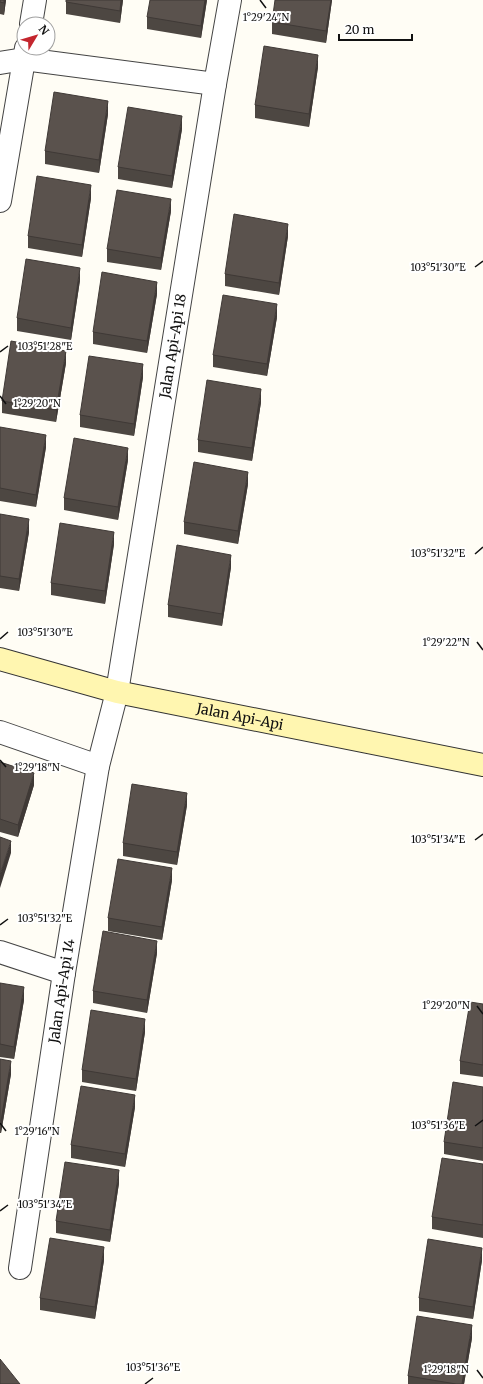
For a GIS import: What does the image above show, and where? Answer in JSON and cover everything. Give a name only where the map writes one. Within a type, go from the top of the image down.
[{"type":"street","points":[[32,16],[35,0]]},
{"type":"street","name":"Jalan Api-Api 18","points":[[117,692],[215,84],[230,0]]},
{"type":"street","points":[[0,64],[21,56]]},
{"type":"street","points":[[0,201],[26,56]]},
{"type":"street","points":[[39,56],[215,84]]},
{"type":"street","name":"Jalan Api-Api","points":[[0,659],[117,692],[483,764]]},
{"type":"street","name":"Jalan Api-Api 14","points":[[20,1268],[64,973],[98,766],[117,692]]},
{"type":"street","points":[[0,732],[98,766]]},
{"type":"street","points":[[0,952],[64,973]]},
{"type":"building","points":[[66,0],[121,0],[120,11],[66,2]]},
{"type":"building","points":[[150,0],[205,0],[201,26],[147,17]]},
{"type":"building","points":[[275,0],[331,0],[326,31],[272,22]]},
{"type":"building","points":[[264,46],[318,55],[309,114],[255,105]]},
{"type":"building","points":[[54,92],[108,101],[99,160],[45,151]]},
{"type":"building","points":[[128,107],[182,116],[172,176],[118,167]]},
{"type":"building","points":[[37,176],[91,185],[82,245],[28,236]]},
{"type":"building","points":[[117,190],[171,199],[161,258],[107,249]]},
{"type":"building","points":[[234,214],[288,224],[279,283],[225,274]]},
{"type":"building","points":[[26,259],[80,268],[71,328],[17,318]]},
{"type":"building","points":[[102,272],[157,282],[147,341],[93,332]]},
{"type":"building","points":[[223,295],[277,304],[267,364],[213,355]]},
{"type":"building","points":[[11,341],[66,351],[56,410],[2,401]]},
{"type":"building","points":[[89,356],[143,364],[134,424],[80,415]]},
{"type":"building","points":[[207,380],[261,389],[252,448],[198,440]]},
{"type":"building","points":[[0,427],[46,435],[36,495],[0,488]]},
{"type":"building","points":[[74,438],[128,448],[118,507],[64,498]]},
{"type":"building","points":[[194,462],[248,472],[238,531],[184,522]]},
{"type":"building","points":[[0,514],[29,519],[19,579],[0,576]]},
{"type":"building","points":[[60,523],[114,532],[105,591],[51,583]]},
{"type":"building","points":[[177,545],[231,555],[222,614],[168,605]]},
{"type":"building","points":[[0,762],[34,773],[18,825],[0,819]]},
{"type":"building","points":[[132,784],[187,793],[177,852],[123,843]]},
{"type":"building","points":[[0,837],[11,841],[0,875]]},
{"type":"building","points":[[118,859],[172,868],[162,927],[108,918]]},
{"type":"building","points":[[103,931],[157,941],[147,1000],[93,991]]},
{"type":"building","points":[[0,983],[24,987],[14,1047],[0,1044]]},
{"type":"building","points":[[470,1002],[483,1004],[483,1065],[460,1061]]},
{"type":"building","points":[[91,1010],[145,1019],[136,1079],[82,1070]]},
{"type":"building","points":[[0,1059],[11,1061],[1,1121],[0,1121]]},
{"type":"building","points":[[453,1082],[483,1087],[483,1148],[444,1142]]},
{"type":"building","points":[[81,1086],[135,1095],[125,1154],[71,1145]]},
{"type":"building","points":[[442,1158],[483,1164],[483,1225],[432,1217]]},
{"type":"building","points":[[65,1162],[119,1170],[110,1230],[56,1221]]},
{"type":"building","points":[[50,1238],[104,1247],[95,1307],[40,1298]]},
{"type":"building","points":[[428,1239],[482,1248],[473,1307],[419,1298]]},
{"type":"building","points":[[417,1316],[472,1325],[462,1384],[408,1376]]},
{"type":"building","points":[[0,1359],[20,1384],[0,1384]]}]
